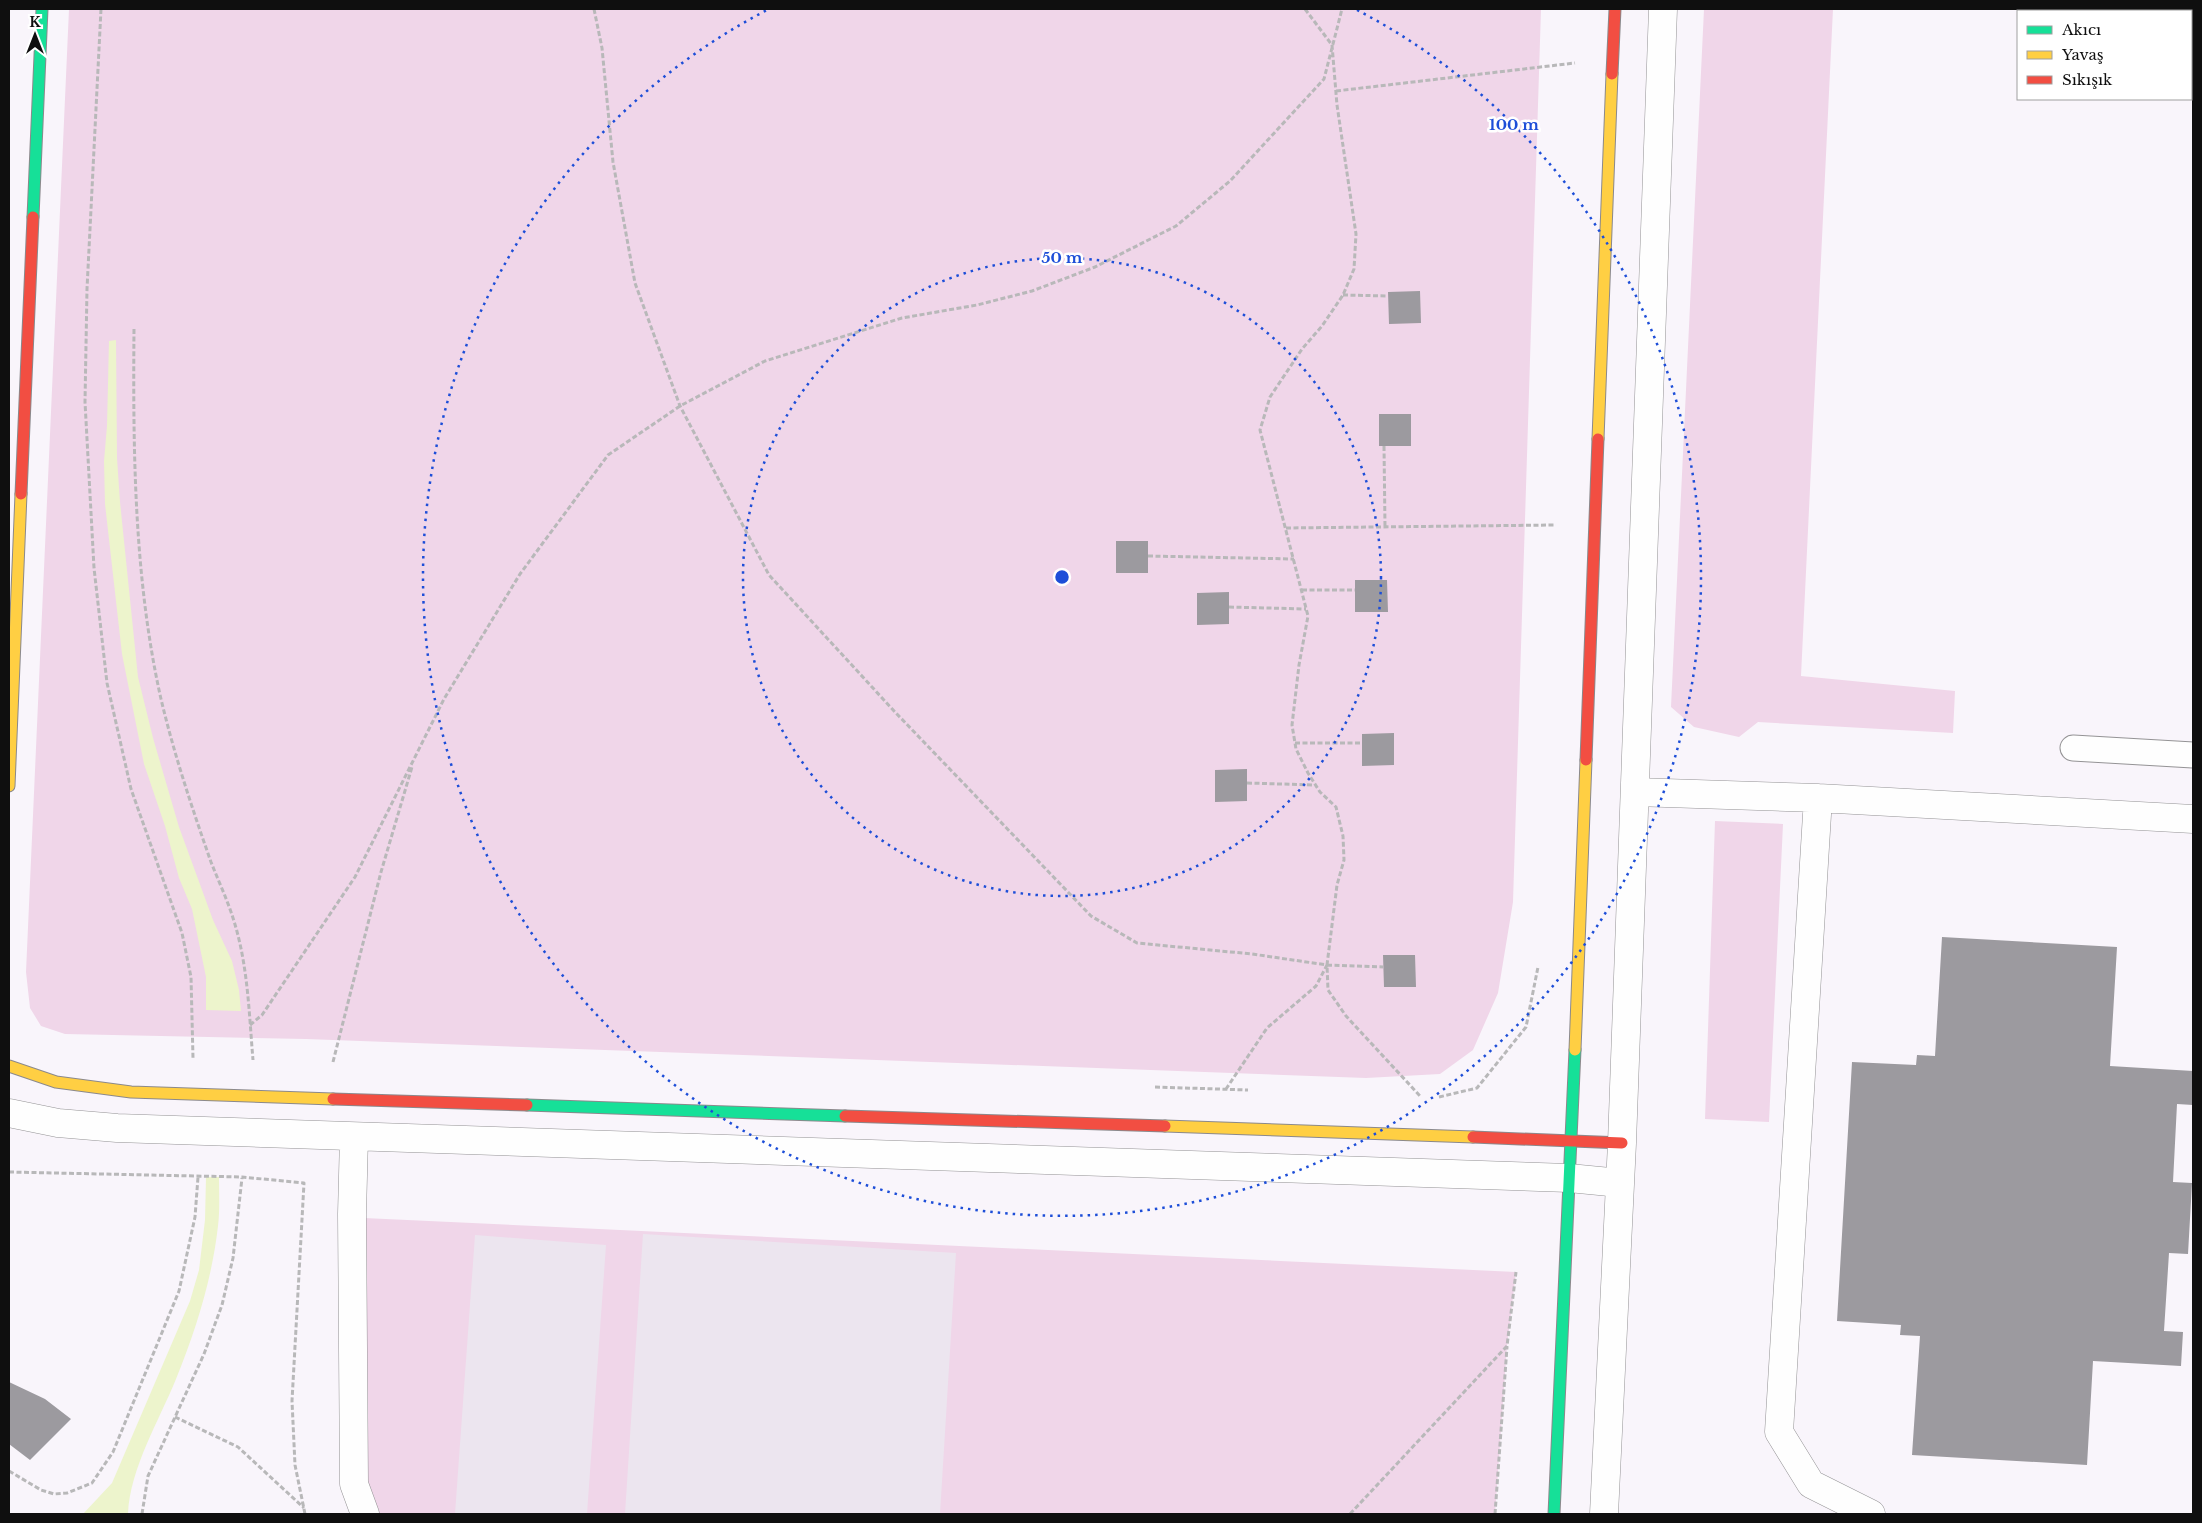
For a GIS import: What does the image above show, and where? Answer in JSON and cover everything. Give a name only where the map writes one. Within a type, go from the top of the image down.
[{"type":"street","points":[[9,786],[42,9]]},
{"type":"street","points":[[1554,1514],[1571,1140],[1615,9]]},
{"type":"street","points":[[1604,1514],[1622,1143],[1663,9]]},
{"type":"street","points":[[1635,792],[1818,798],[2193,819]]},
{"type":"street","points":[[1818,798],[1779,1432],[1811,1484],[1871,1514]]},
{"type":"street","points":[[9,1066],[56,1082],[131,1092],[1622,1143]]},
{"type":"street","points":[[9,1113],[58,1123],[117,1128],[1569,1178],[1620,1183]]},
{"type":"street","points":[[354,1137],[352,1214],[354,1484],[364,1514]]},
{"type":"lane","points":[[2073,748],[2193,755]]},
{"type":"path","points":[[101,9],[87,289],[85,402],[96,592],[107,683],[131,789],[184,942],[191,977],[193,1061]]},
{"type":"path","points":[[594,9],[602,48],[613,162],[635,283],[680,406],[769,575],[895,712],[1091,916],[1137,943],[1252,954],[1327,965],[1383,968]]},
{"type":"path","points":[[1305,9],[1332,45],[1336,91],[1356,234],[1354,269],[1343,295],[1297,356],[1270,397],[1260,430],[1308,616],[1299,665],[1292,725],[1295,743],[1308,773],[1336,807],[1343,836],[1344,860],[1337,885],[1327,965],[1328,990],[1346,1016],[1424,1101],[1414,1100]]},
{"type":"path","points":[[250,1025],[262,1015],[356,877],[444,700],[520,574],[608,455],[680,406],[765,360],[902,318],[977,304],[1032,291],[1095,267],[1176,226],[1230,181],[1324,79],[1342,9]]},
{"type":"path","points":[[1336,91],[1575,64],[1575,54]]},
{"type":"path","points":[[1343,295],[1388,296]]},
{"type":"path","points":[[134,329],[133,430],[148,636],[161,699],[181,775],[211,862],[233,918],[244,960],[253,1063],[247,1063]]},
{"type":"path","points":[[1384,446],[1385,527]]},
{"type":"path","points":[[1556,535],[1557,515]]},
{"type":"path","points":[[1286,528],[1556,525]]},
{"type":"path","points":[[1148,556],[1294,559]]},
{"type":"path","points":[[1302,590],[1355,590]]},
{"type":"path","points":[[1229,607],[1306,609]]},
{"type":"path","points":[[1295,743],[1362,743]]},
{"type":"path","points":[[332,1065],[381,872],[415,759]]},
{"type":"path","points":[[1247,783],[1316,784]]},
{"type":"path","points":[[1433,1099],[1477,1088],[1526,1027],[1539,959]]},
{"type":"path","points":[[1226,1089],[1267,1028],[1316,986],[1327,965]]},
{"type":"path","points":[[1147,1087],[1256,1090]]},
{"type":"path","points":[[9,1172],[242,1177],[304,1183],[292,1401],[295,1465],[305,1514]]},
{"type":"path","points":[[9,1471],[41,1490],[54,1494],[67,1493],[92,1483],[113,1452],[179,1291],[195,1217],[198,1177]]},
{"type":"path","points":[[142,1514],[148,1476],[204,1354],[222,1305],[233,1258],[242,1177]]},
{"type":"path","points":[[1495,1514],[1507,1346],[1516,1272]]},
{"type":"path","points":[[1350,1514],[1507,1346]]},
{"type":"path","points":[[175,1417],[238,1447],[304,1508]]},
{"type":"shaded area","points":[[69,9],[1541,9],[1513,902],[1498,993],[1473,1050],[1440,1074],[1366,1078],[306,1039],[65,1034],[41,1026],[30,1008],[26,972]]},
{"type":"shaded area","points":[[1704,9],[1833,9],[1801,676],[1955,691],[1953,733],[1758,722],[1739,737],[1694,727],[1671,707]]},
{"type":"shaded area","points":[[116,340],[117,458],[138,677],[153,738],[179,827],[213,920],[232,961],[239,990],[241,1011],[206,1010],[206,977],[192,909],[179,878],[165,826],[144,764],[122,654],[105,504],[104,461],[107,426],[109,341]]},
{"type":"shaded area","points":[[1715,821],[1783,824],[1769,1122],[1705,1119]]},
{"type":"shaded area","points":[[206,1177],[219,1177],[218,1226],[212,1265],[183,1361],[146,1445],[134,1479],[128,1514],[83,1514],[112,1483],[190,1301],[199,1270],[205,1220]]},
{"type":"shaded area","points":[[364,1218],[1516,1272],[1507,1346],[1495,1514],[365,1514]]},
{"type":"shaded area","points":[[643,1234],[956,1253],[940,1514],[625,1514]]},
{"type":"shaded area","points":[[475,1235],[606,1245],[587,1514],[455,1514]]},
{"type":"building","points":[[1420,291],[1421,323],[1389,324],[1388,292]]},
{"type":"building","points":[[1379,414],[1411,414],[1411,446],[1379,446]]},
{"type":"building","points":[[1116,541],[1148,541],[1148,573],[1116,573]]},
{"type":"building","points":[[1355,580],[1387,580],[1388,612],[1355,612]]},
{"type":"building","points":[[1229,592],[1229,624],[1197,625],[1197,593]]},
{"type":"building","points":[[1394,733],[1394,765],[1362,766],[1362,734]]},
{"type":"building","points":[[1247,769],[1247,801],[1215,802],[1215,770]]},
{"type":"building","points":[[1942,937],[2117,947],[2110,1066],[2193,1071],[2193,1105],[2177,1104],[2173,1182],[2192,1183],[2188,1254],[2169,1253],[2164,1331],[2183,1332],[2181,1366],[2093,1361],[2087,1465],[1912,1455],[1920,1336],[1900,1335],[1901,1325],[1837,1321],[1852,1062],[1916,1065],[1917,1055],[1935,1056]]},
{"type":"building","points":[[1383,955],[1415,955],[1416,987],[1384,987]]},
{"type":"building","points":[[9,1382],[45,1399],[71,1419],[30,1460],[9,1444]]},
{"type":"traffic: fast","points":[[33,217],[42,9]]},
{"type":"traffic: fast","points":[[1554,1514],[1575,1050]]},
{"type":"traffic: fast","points":[[527,1105],[845,1116]]},
{"type":"traffic: slow","points":[[1598,439],[1612,74]]},
{"type":"traffic: slow","points":[[9,786],[21,494]]},
{"type":"traffic: slow","points":[[1575,1050],[1586,760]]},
{"type":"traffic: slow","points":[[9,1066],[56,1082],[131,1092],[333,1099]]},
{"type":"traffic: slow","points":[[1165,1126],[1473,1137]]},
{"type":"traffic: jam","points":[[1612,74],[1615,9]]},
{"type":"traffic: jam","points":[[21,494],[33,217]]},
{"type":"traffic: jam","points":[[1586,760],[1598,439]]},
{"type":"traffic: jam","points":[[333,1099],[527,1105]]},
{"type":"traffic: jam","points":[[845,1116],[1165,1126]]},
{"type":"traffic: jam","points":[[1473,1137],[1622,1143]]}]
